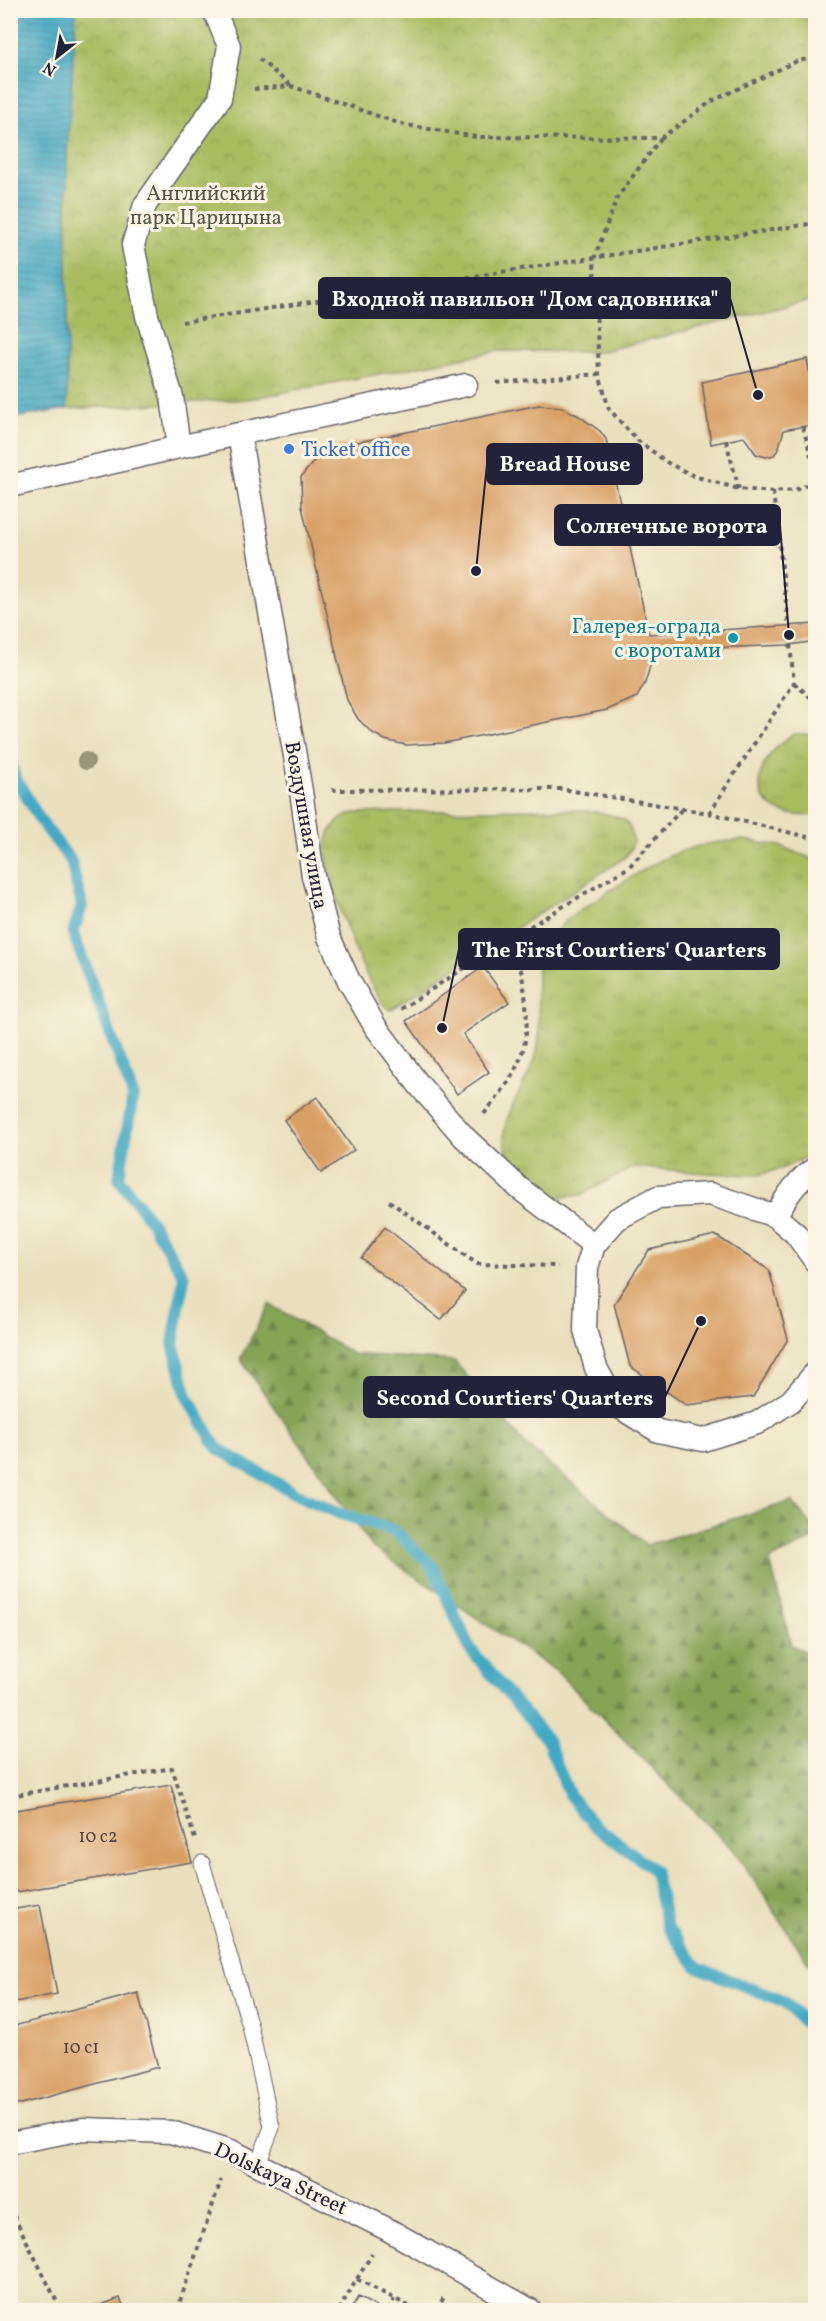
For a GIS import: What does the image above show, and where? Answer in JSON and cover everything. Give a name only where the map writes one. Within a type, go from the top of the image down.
[{"type":"street","points":[[179,447],[172,397],[147,316],[133,245],[145,205],[220,98],[230,46],[214,10]]},
{"type":"street","points":[[10,486],[466,385]]},
{"type":"street","name":"Воздушная улица","points":[[239,434],[301,791],[313,876],[329,937],[349,981],[375,1026],[419,1085],[464,1137],[591,1256]]},
{"type":"street","points":[[775,1216],[804,1175],[816,1168]]},
{"type":"street","points":[[816,1262],[796,1234],[775,1216],[711,1194],[658,1197],[617,1218],[591,1256],[585,1330],[596,1368],[616,1405],[658,1431],[703,1440],[757,1423],[791,1401],[816,1372]]},
{"type":"street","name":"Dolskaya Street","points":[[10,2143],[83,2129],[149,2131],[171,2132],[231,2151],[387,2229],[530,2310]]},
{"type":"lane","points":[[202,1863],[250,2026],[272,2127],[258,2164]]},
{"type":"path","points":[[230,46],[261,60],[291,86],[401,124],[476,137],[661,138]]},
{"type":"path","points":[[816,58],[797,61],[712,101],[661,138],[617,198],[594,259],[599,374],[609,409],[637,440],[668,463],[694,476],[739,489],[773,492],[795,490],[816,481]]},
{"type":"path","points":[[220,98],[250,89],[291,86]]},
{"type":"path","points":[[152,327],[816,223]]},
{"type":"path","points":[[466,385],[599,374]]},
{"type":"path","points":[[803,427],[816,474]]},
{"type":"path","points":[[726,441],[739,489]]},
{"type":"path","points":[[773,492],[789,627]]},
{"type":"path","points":[[709,813],[794,683],[790,645]]},
{"type":"path","points":[[794,683],[816,702]]},
{"type":"path","points":[[301,791],[561,789],[709,813],[816,839]]},
{"type":"path","points":[[375,1026],[514,936],[629,867],[682,809]]},
{"type":"path","points":[[464,1137],[503,1090],[518,1067],[525,1041],[527,1005],[514,936]]},
{"type":"path","points":[[389,1201],[477,1264],[591,1256]]},
{"type":"path","points":[[10,1796],[172,1768],[202,1863]]},
{"type":"path","points":[[177,2310],[231,2151]]},
{"type":"path","points":[[10,2208],[61,2310]]},
{"type":"path","points":[[339,2310],[357,2279],[416,2310]]},
{"type":"path","points":[[388,2310],[394,2299]]},
{"type":"green space","name":"Английский парк Царицына","points":[[11,11],[815,11],[815,299],[599,352],[498,351],[249,399],[67,409],[11,418]]},
{"type":"green space","points":[[793,734],[808,734],[815,738],[815,815],[793,815],[776,809],[765,800],[760,789],[760,775],[766,761],[777,747]]},
{"type":"green space","points":[[530,809],[595,812],[618,817],[630,828],[633,839],[631,848],[623,859],[390,1010],[370,982],[359,959],[331,880],[326,845],[332,828],[339,820],[355,813]]},
{"type":"green space","points":[[744,840],[780,846],[815,860],[815,1153],[783,1168],[758,1175],[634,1167],[581,1195],[552,1198],[515,1164],[507,1151],[504,1137],[510,1110],[536,1055],[539,1031],[538,972],[545,948],[571,916],[652,865],[693,847],[716,842]]},
{"type":"green space","points":[[269,1304],[353,1354],[454,1361],[526,1445],[647,1545],[792,1501],[815,1529],[815,1538],[770,1560],[791,1645],[815,1656],[815,1973],[735,1852],[557,1672],[373,1548],[240,1359]]},
{"type":"water","points":[[11,10],[76,11],[67,155],[67,409],[11,418]]},
{"type":"building","points":[[807,359],[816,409],[816,424],[784,430],[778,450],[774,455],[766,457],[756,454],[744,437],[711,444],[702,382]]},
{"type":"building","points":[[539,405],[561,407],[579,416],[600,431],[606,439],[649,634],[816,624],[816,641],[790,645],[655,650],[645,683],[637,697],[607,710],[444,743],[406,745],[385,740],[371,732],[358,719],[347,700],[302,507],[301,477],[324,449]]},
{"type":"building","points":[[483,967],[509,1002],[463,1034],[489,1072],[457,1094],[406,1021]]},
{"type":"building","points":[[317,1097],[354,1150],[321,1173],[284,1120]]},
{"type":"building","points":[[385,1227],[465,1291],[441,1320],[361,1258]]},
{"type":"building","points":[[715,1235],[769,1270],[788,1339],[753,1397],[686,1405],[630,1366],[614,1304],[649,1250]]},
{"type":"building","points":[[171,1785],[192,1862],[10,1893],[10,1811]]},
{"type":"building","points":[[40,1905],[57,1994],[10,2003],[10,1910]]},
{"type":"building","points":[[138,1993],[158,2067],[10,2107],[10,2027]]},
{"type":"building","points":[[358,2297],[383,2310],[350,2310]]},
{"type":"building","points":[[120,2298],[125,2310],[87,2310]]},
{"type":"waterway","points":[[10,761],[15,777],[40,820],[71,861],[82,906],[73,933],[133,1095],[119,1179],[152,1223],[184,1277],[173,1344],[187,1396],[217,1448],[294,1493],[338,1513],[395,1531],[433,1567],[470,1649],[547,1740],[570,1796],[594,1825],[654,1870],[667,1927],[697,1967],[785,2002],[816,2035]]},
{"type":"place","name":"Входной павильон \"Дом садовника\"","points":[[758,395]]},
{"type":"place","name":"Ticket office","points":[[289,449]]},
{"type":"place","name":"Bread House","points":[[476,571]]},
{"type":"place","name":"Солнечные ворота","points":[[789,635]]},
{"type":"place","name":"Галерея-ограда с воротами","points":[[733,638]]},
{"type":"place","name":"The First Courtiers' Quarters","points":[[442,1028]]},
{"type":"place","name":"Second Courtiers' Quarters","points":[[701,1321]]}]
